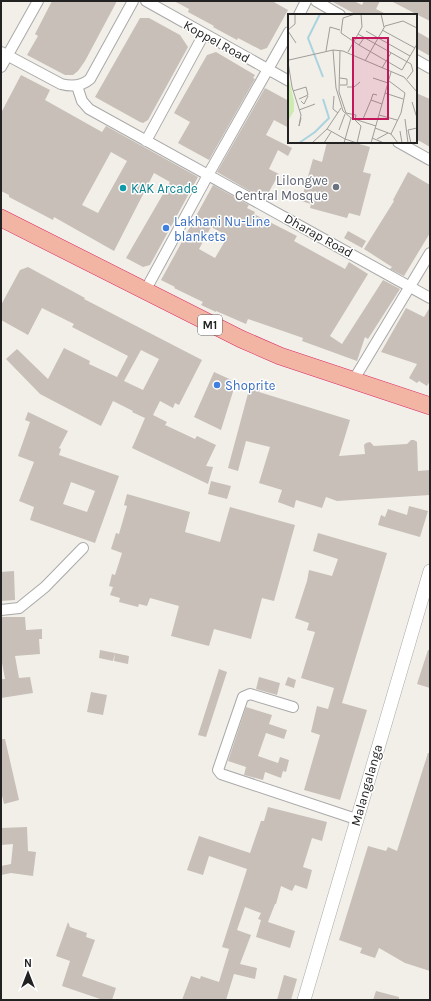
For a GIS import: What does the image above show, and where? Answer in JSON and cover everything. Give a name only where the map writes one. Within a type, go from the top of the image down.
[{"type":"highway","name":"M1","points":[[1,218],[145,292],[241,339],[280,356],[430,406]]},
{"type":"street","points":[[1,67],[4,53],[38,1]]},
{"type":"street","points":[[4,53],[61,84],[77,86],[85,83],[90,78],[134,1]]},
{"type":"street","name":"Koppel Road","points":[[146,1],[288,80]]},
{"type":"street","points":[[300,14],[306,1]]},
{"type":"street","points":[[316,1],[338,14]]},
{"type":"street","points":[[146,141],[204,34]]},
{"type":"street","points":[[145,292],[208,175],[288,34]]},
{"type":"street","points":[[417,61],[430,68]]},
{"type":"street","name":"Dharap Road","points":[[77,86],[82,101],[89,109],[293,220],[430,298]]},
{"type":"street","points":[[400,143],[430,160]]},
{"type":"street","points":[[353,381],[411,287],[430,253]]},
{"type":"street","points":[[1,610],[19,608],[45,587],[83,548]]},
{"type":"street","name":"Malangalanga","points":[[304,1000],[430,571]]},
{"type":"street","points":[[293,707],[250,694],[243,697],[218,770],[222,774],[356,820]]},
{"type":"building","points":[[52,1],[117,1],[85,61],[73,75],[65,75],[27,55],[38,36],[35,34]]},
{"type":"building","points":[[174,1],[272,1],[288,10],[267,48],[261,50],[238,38],[237,40],[213,27],[214,26],[188,12],[189,9]]},
{"type":"building","points":[[331,1],[354,1],[362,5],[364,1],[380,1],[376,9],[386,14],[355,14]]},
{"type":"building","points":[[391,1],[430,1],[430,21]]},
{"type":"building","points":[[140,18],[149,18],[180,35],[188,47],[148,120],[143,123],[95,97]]},
{"type":"building","points":[[417,32],[430,39],[430,56],[417,49]]},
{"type":"building","points":[[216,52],[255,75],[253,78],[255,79],[209,160],[178,143],[190,122],[174,113],[207,55]]},
{"type":"building","points":[[21,75],[50,90],[45,100],[102,132],[106,126],[198,177],[150,265],[143,267],[126,258],[170,182],[154,173],[114,251],[54,217],[53,220],[9,197],[9,195],[1,191],[1,113]],"holes":[[[111,152],[127,161],[98,213],[82,205]]]},
{"type":"building","points":[[265,88],[288,100],[288,127],[274,120],[266,135],[292,148],[288,156],[278,150],[269,169],[279,174],[266,197],[256,192],[255,194],[217,172]]},
{"type":"building","points":[[417,93],[430,99],[430,147],[417,140]]},
{"type":"building","name":"Lilongwe Central Mosque","points":[[327,143],[356,143],[370,147],[363,172],[371,174],[360,216],[349,213],[347,218],[310,208],[311,204],[301,201],[313,159],[322,162]]},
{"type":"building","points":[[408,172],[430,185],[430,233],[404,276],[390,269],[392,267],[364,249],[394,201],[393,200]]},
{"type":"building","points":[[213,185],[249,205],[247,208],[255,212],[254,214],[297,236],[294,241],[345,269],[349,262],[368,274],[330,336],[342,344],[383,280],[400,289],[368,339],[365,337],[357,361],[302,341],[303,338],[248,319],[246,324],[216,312],[201,305],[203,302],[161,280]],"holes":[[[211,227],[228,236],[215,258],[199,249]]]},
{"type":"building","points":[[348,231],[366,241],[362,248],[344,238]]},
{"type":"building","points":[[28,267],[85,298],[84,299],[202,360],[179,405],[175,403],[173,408],[160,401],[153,415],[167,422],[165,425],[195,439],[197,436],[216,445],[206,466],[213,467],[208,484],[132,448],[145,418],[113,401],[101,426],[40,394],[6,359],[17,349],[48,379],[64,348],[90,361],[89,364],[117,377],[128,356],[72,327],[74,324],[42,308],[28,335],[1,320],[1,305],[20,270]],"holes":[[[141,350],[159,359],[143,390],[124,381]]]},
{"type":"building","points":[[430,307],[430,381],[427,386],[419,381],[417,383],[409,378],[417,364],[381,352],[406,308],[424,317]]},
{"type":"building","points":[[214,372],[236,382],[221,430],[194,417]]},
{"type":"building","points":[[250,386],[260,388],[259,392],[350,420],[339,456],[365,454],[364,445],[370,442],[374,446],[407,444],[411,440],[414,440],[417,442],[418,471],[430,470],[430,495],[337,501],[326,497],[322,508],[296,500],[294,508],[278,502],[282,490],[259,483],[270,447],[246,441],[238,471],[228,468]]},
{"type":"building","points":[[28,412],[68,431],[59,448],[61,449],[59,455],[119,476],[95,543],[30,520],[34,507],[19,501],[34,462],[18,456],[30,422],[25,420]],"holes":[[[71,482],[95,491],[87,512],[63,504]]]},
{"type":"building","points":[[211,481],[231,486],[227,499],[208,494]]},
{"type":"building","points":[[127,494],[190,512],[185,532],[220,542],[230,507],[295,525],[274,601],[262,598],[251,639],[214,629],[209,646],[171,636],[179,606],[150,598],[147,606],[139,604],[138,607],[119,602],[120,598],[110,595],[113,587],[109,586],[112,574],[115,575],[122,553],[111,549],[116,533],[119,534],[127,506],[124,505]]},
{"type":"building","points":[[409,506],[428,511],[420,537],[378,525],[381,515],[385,517],[388,509],[407,515]]},
{"type":"building","points":[[318,533],[387,553],[342,703],[367,710],[340,800],[304,790],[320,735],[311,732],[317,706],[328,709],[334,688],[301,678],[315,632],[307,630],[309,623],[295,618],[309,570],[332,576],[338,559],[313,551]]},
{"type":"building","points":[[14,571],[15,600],[1,601],[1,572]]},
{"type":"building","points":[[1,617],[25,617],[26,630],[42,629],[42,639],[39,639],[40,654],[15,656],[19,678],[30,677],[33,693],[1,698],[1,679],[5,679],[1,657]]},
{"type":"building","points":[[100,650],[115,653],[113,661],[99,658]]},
{"type":"building","points":[[428,650],[430,650],[430,688],[417,684]]},
{"type":"building","points":[[115,653],[129,656],[128,664],[114,661]]},
{"type":"building","points":[[219,669],[227,672],[206,737],[198,735]]},
{"type":"building","points":[[259,677],[280,683],[277,695],[256,689]]},
{"type":"building","points":[[288,677],[296,680],[294,688],[285,685]]},
{"type":"building","points":[[91,692],[107,695],[103,715],[87,712]]},
{"type":"building","points":[[246,707],[272,715],[269,724],[287,730],[284,739],[266,733],[258,756],[278,763],[280,757],[289,760],[286,772],[283,771],[281,778],[265,772],[263,780],[244,775],[246,767],[228,761]]},
{"type":"building","points":[[1,739],[5,739],[19,800],[4,804],[1,791]]},
{"type":"building","points":[[428,753],[430,753],[430,971],[405,963],[379,948],[375,958],[360,953],[362,948],[339,940],[368,846],[386,851],[388,847],[397,851]]},
{"type":"building","points":[[268,807],[327,822],[322,841],[312,838],[303,867],[312,870],[307,889],[295,885],[292,891],[281,886],[276,904],[268,922],[295,931],[290,948],[256,937],[261,920],[258,919],[261,913],[245,907],[237,930],[251,935],[240,964],[257,968],[255,979],[234,974],[226,1000],[182,1000],[191,976],[200,979],[201,976],[219,982],[229,949],[222,947],[247,869],[209,856],[203,875],[187,870],[199,836],[250,853],[261,821],[264,821]]},
{"type":"building","points":[[27,827],[28,851],[36,852],[33,876],[11,873],[1,875],[1,866],[11,864],[13,844],[1,845],[1,828]]},
{"type":"building","points":[[68,922],[70,927],[87,933],[86,937],[95,940],[82,976],[116,988],[112,1000],[103,1000],[62,986],[70,961],[56,956]]},
{"type":"building","points":[[284,975],[297,979],[291,1000],[277,1000]]},
{"type":"building","points":[[376,991],[399,997],[399,1000],[373,1000]]},
{"type":"place","name":"Lilongwe Central Mosque","points":[[336,187]]},
{"type":"place","name":"KAK Arcade","points":[[123,188]]},
{"type":"place","name":"Lakhani Nu-Line blankets","points":[[166,228]]},
{"type":"place","name":"Shoprite","points":[[217,385]]}]
